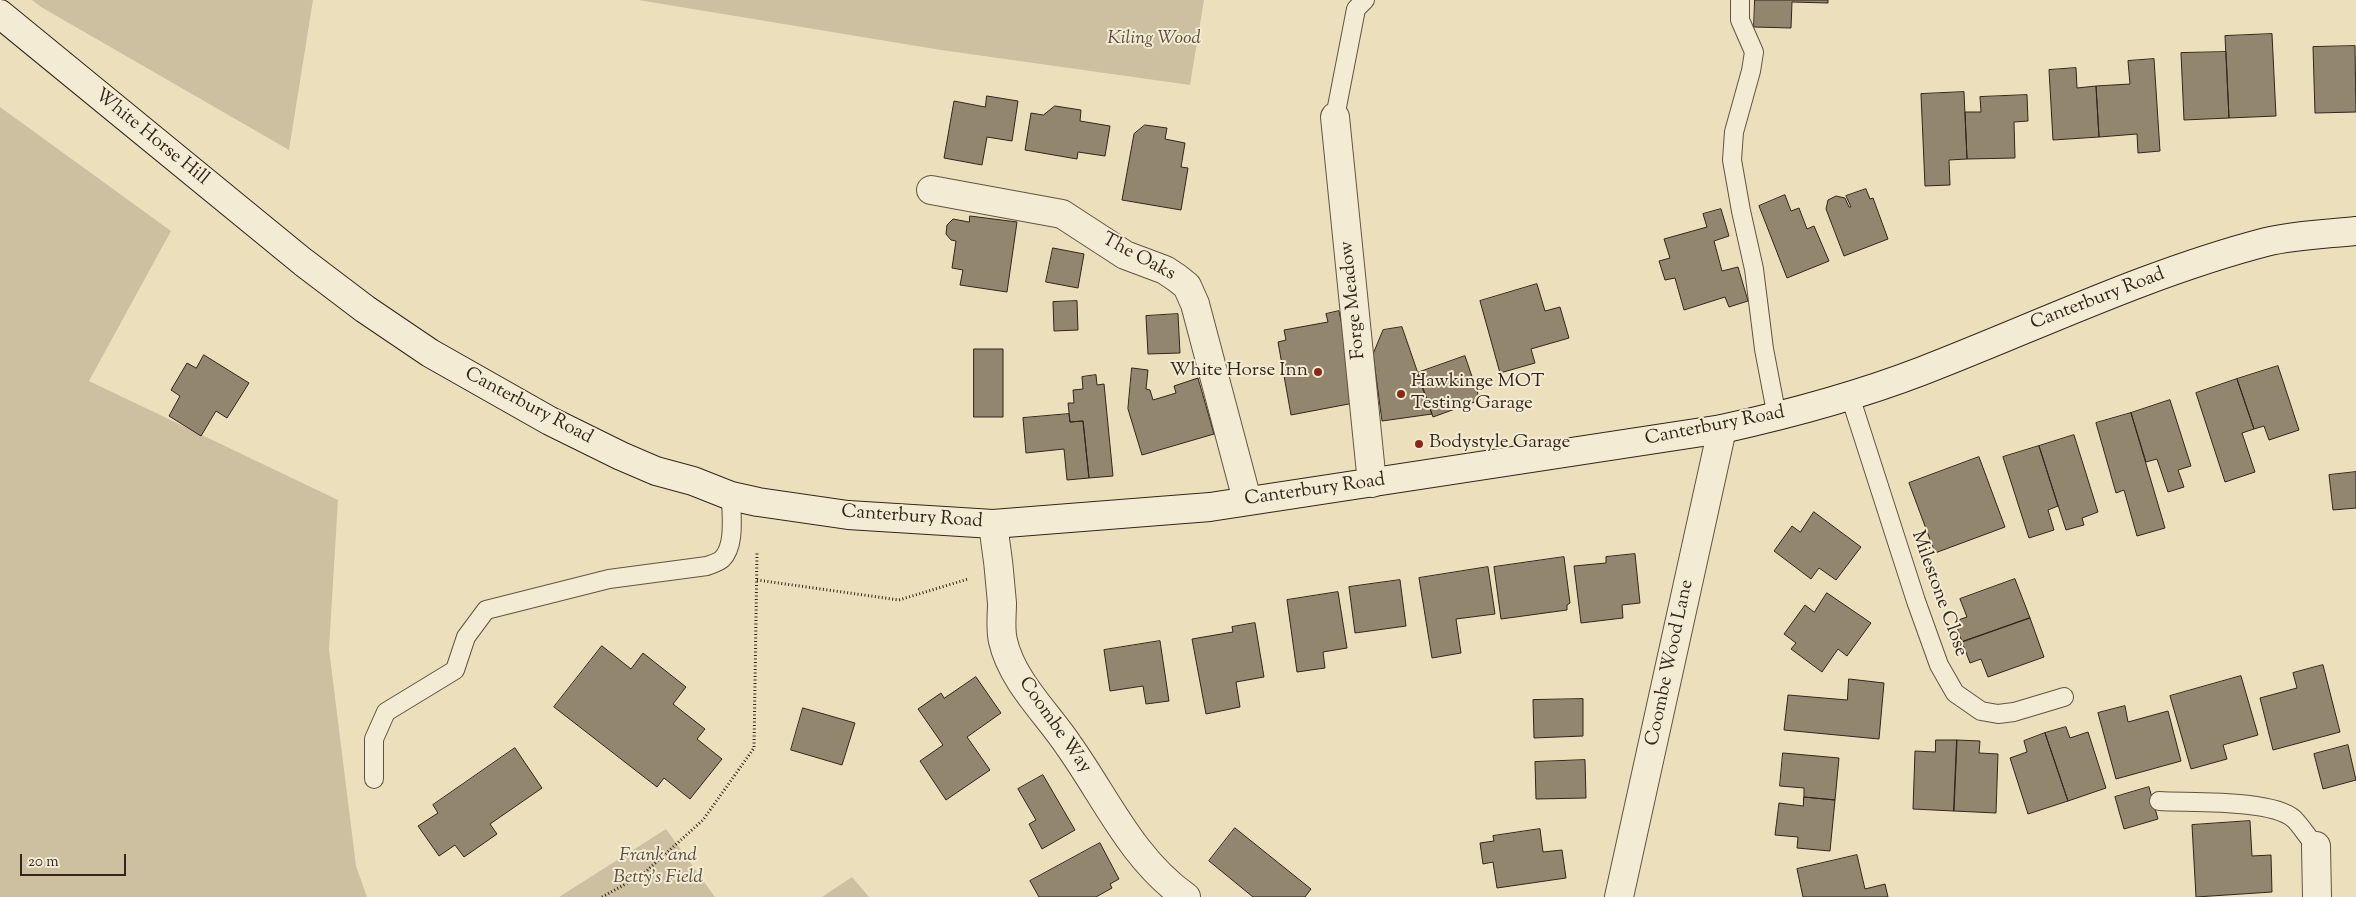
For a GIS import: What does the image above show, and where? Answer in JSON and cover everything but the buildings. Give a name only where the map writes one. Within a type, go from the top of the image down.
[{"type":"street","name":"White Horse Hill","points":[[0,14],[303,262]]},
{"type":"street","name":"Forge Meadow","points":[[1335,117],[1372,483]]},
{"type":"street","name":"The Oaks","points":[[931,190],[1062,214],[1125,255],[1165,270],[1187,286],[1196,304],[1247,500]]},
{"type":"street","name":"Canterbury Road","points":[[303,262],[381,320],[430,353],[496,392],[621,456],[656,471],[693,481],[731,496],[758,502],[848,515],[993,524],[1210,507],[1722,429],[1777,417],[1850,396],[1921,371],[2116,291],[2195,264],[2268,242],[2356,232]]},
{"type":"street","name":"Coombe Wood Lane","points":[[1619,897],[1722,429]]},
{"type":"street","name":"Coombe Way","points":[[993,524],[1000,570],[1003,640],[1023,684],[1070,746],[1131,843],[1167,884],[1186,897]]},
{"type":"street","points":[[2316,846],[2317,897]]},
{"type":"lane","points":[[1335,117],[1356,10],[1365,0]]},
{"type":"lane","points":[[1740,0],[1740,20],[1754,52],[1751,71],[1734,132],[1732,160],[1740,211],[1752,260],[1764,349],[1777,417]]},
{"type":"lane","name":"Milestone Close","points":[[1850,396],[1916,601],[1939,666],[1955,693],[1981,712],[1998,714],[2022,710],[2064,697]]},
{"type":"lane","points":[[374,779],[374,739],[386,712],[456,670],[466,637],[486,610],[609,580],[708,566],[721,559],[728,549],[731,496]]},
{"type":"lane","points":[[2159,801],[2225,804],[2277,810],[2294,819],[2316,846]]},
{"type":"path","points":[[602,897],[642,875],[703,820],[754,748],[757,551]]},
{"type":"path","points":[[757,580],[899,600],[1000,570]]},
{"type":"green space","points":[[32,0],[313,0],[289,150],[41,7]]},
{"type":"green space","name":"Kiling Wood","points":[[638,0],[1204,0],[1190,85],[941,50]]},
{"type":"green space","points":[[0,107],[171,231],[89,381],[338,500],[329,649],[356,866],[367,897],[0,897]]},
{"type":"green space","name":"Frank and Betty's Field","points":[[666,829],[715,897],[559,897]]},
{"type":"green space","points":[[852,877],[869,897],[822,897]]},
{"type":"place","name":"White Horse Inn","points":[[1318,372]]},
{"type":"place","name":"Hawkinge MOT Testing Garage","points":[[1401,394]]},
{"type":"place","name":"Bodystyle Garage","points":[[1419,444]]}]
